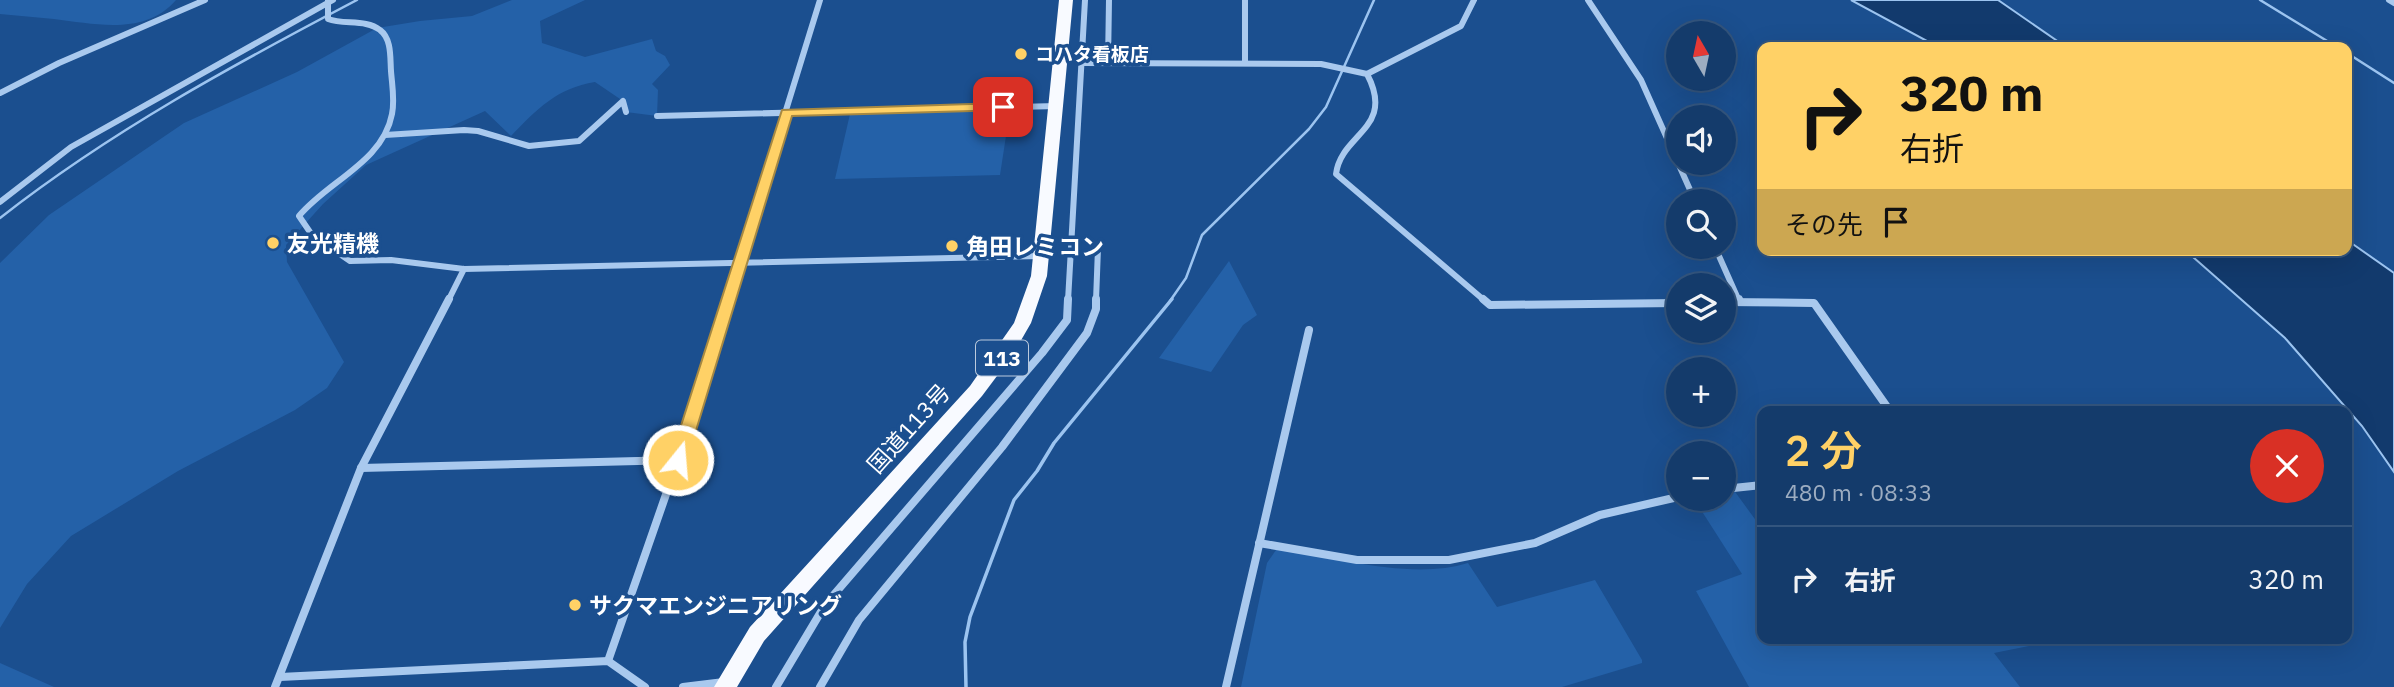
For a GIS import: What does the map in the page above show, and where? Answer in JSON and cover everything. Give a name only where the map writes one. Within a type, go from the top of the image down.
[{"type":"highway","name":"国道113号","points":[[726,684],[757,634],[976,391],[1009,350],[1036,293],[1066,0]]},
{"type":"street","points":[[0,92],[59,62],[205,0]]},
{"type":"street","points":[[608,661],[678,460],[820,0]]},
{"type":"street","points":[[776,687],[825,605],[1042,354],[1067,320],[1085,0]]},
{"type":"street","points":[[1108,63],[1109,0]]},
{"type":"street","points":[[1245,0],[1245,63]]},
{"type":"street","points":[[1082,63],[1321,64],[1367,74],[1461,26],[1474,0]]},
{"type":"street","points":[[1588,0],[1641,80],[1690,189]]},
{"type":"street","points":[[2389,0],[2394,3]]},
{"type":"street","points":[[330,1],[328,19],[366,23],[380,29],[387,39],[393,113],[381,144],[307,203],[299,216],[305,228],[350,261],[391,260],[464,269],[1041,256]]},
{"type":"street","points":[[0,202],[71,147],[106,125],[330,1]]},
{"type":"street","points":[[1367,74],[1378,95],[1378,104],[1370,121],[1340,161],[1336,174],[1490,305],[1666,303]]},
{"type":"street","points":[[385,135],[478,131],[512,142],[541,146],[579,141],[623,101],[626,112]]},
{"type":"street","points":[[657,116],[1057,106]]},
{"type":"street","points":[[820,687],[859,620],[1002,447],[1087,333],[1096,309],[1098,248]]},
{"type":"street","points":[[1720,259],[1740,302]]},
{"type":"street","points":[[275,687],[361,468],[464,269]]},
{"type":"street","points":[[1736,302],[1814,303],[1886,406]]},
{"type":"street","points":[[1226,687],[1309,330]]},
{"type":"street","points":[[361,468],[678,460]]},
{"type":"street","points":[[1736,488],[1757,486]]},
{"type":"street","points":[[1259,543],[1357,560],[1449,560],[1535,543],[1600,515],[1666,500]]},
{"type":"street","points":[[280,677],[608,661],[645,687]]},
{"type":"street","points":[[683,687],[726,684]]},
{"type":"shaded area","points":[[0,0],[176,0],[150,19],[103,25],[0,14]]},
{"type":"shaded area","points":[[512,0],[585,0],[540,21],[542,43],[585,57],[652,39],[656,51],[665,56],[670,65],[652,84],[658,90],[657,116],[626,112],[623,101],[595,82],[570,89],[548,101],[511,136],[485,111],[366,165],[323,204],[286,245],[287,262],[344,362],[327,388],[295,410],[178,471],[71,536],[27,584],[0,628],[0,263],[49,215],[184,123],[297,72],[377,28],[472,16]]},
{"type":"shaded area","points":[[1851,0],[1998,0],[2059,42],[1929,42]]},
{"type":"shaded area","points":[[1010,110],[1000,175],[835,179],[850,114]]},
{"type":"shaded area","points":[[2352,244],[2394,273],[2394,472],[2352,415],[2352,406],[2344,406],[2285,338],[2192,256],[2352,256]]},
{"type":"shaded area","points":[[1229,261],[1257,315],[1243,325],[1211,372],[1159,358]]},
{"type":"shaded area","points":[[1736,493],[1757,522],[1757,644],[2039,644],[1994,653],[2020,687],[1749,687],[1696,591],[1742,574],[1702,511],[1736,511]]},
{"type":"shaded area","points":[[1286,549],[1401,569],[1447,568],[1468,563],[1497,607],[1595,580],[1642,663],[1562,687],[1241,687],[1267,563],[1276,550]]},
{"type":"shaded area","points":[[0,663],[54,687],[0,687]]},
{"type":"waterway","points":[[0,218],[42,186],[129,128],[265,49],[357,0]]},
{"type":"waterway","points":[[1170,301],[1186,278],[1202,235],[1309,129],[1326,107],[1374,0]]},
{"type":"waterway","points":[[2260,0],[2329,42]]},
{"type":"waterway","points":[[2352,56],[2394,83]]},
{"type":"waterway","points":[[966,687],[965,642],[970,617],[1014,500],[1037,471],[1054,443],[1172,299]]},
{"type":"place","name":"コハタ看板店","points":[[1021,54]]},
{"type":"place","name":"友光精機","points":[[273,243]]},
{"type":"place","name":"角田レミコン","points":[[952,246]]},
{"type":"place","name":"サクマエンジニアリング","points":[[575,605]]},
{"type":"route","points":[[678,460],[786,113],[1003,107]]}]
